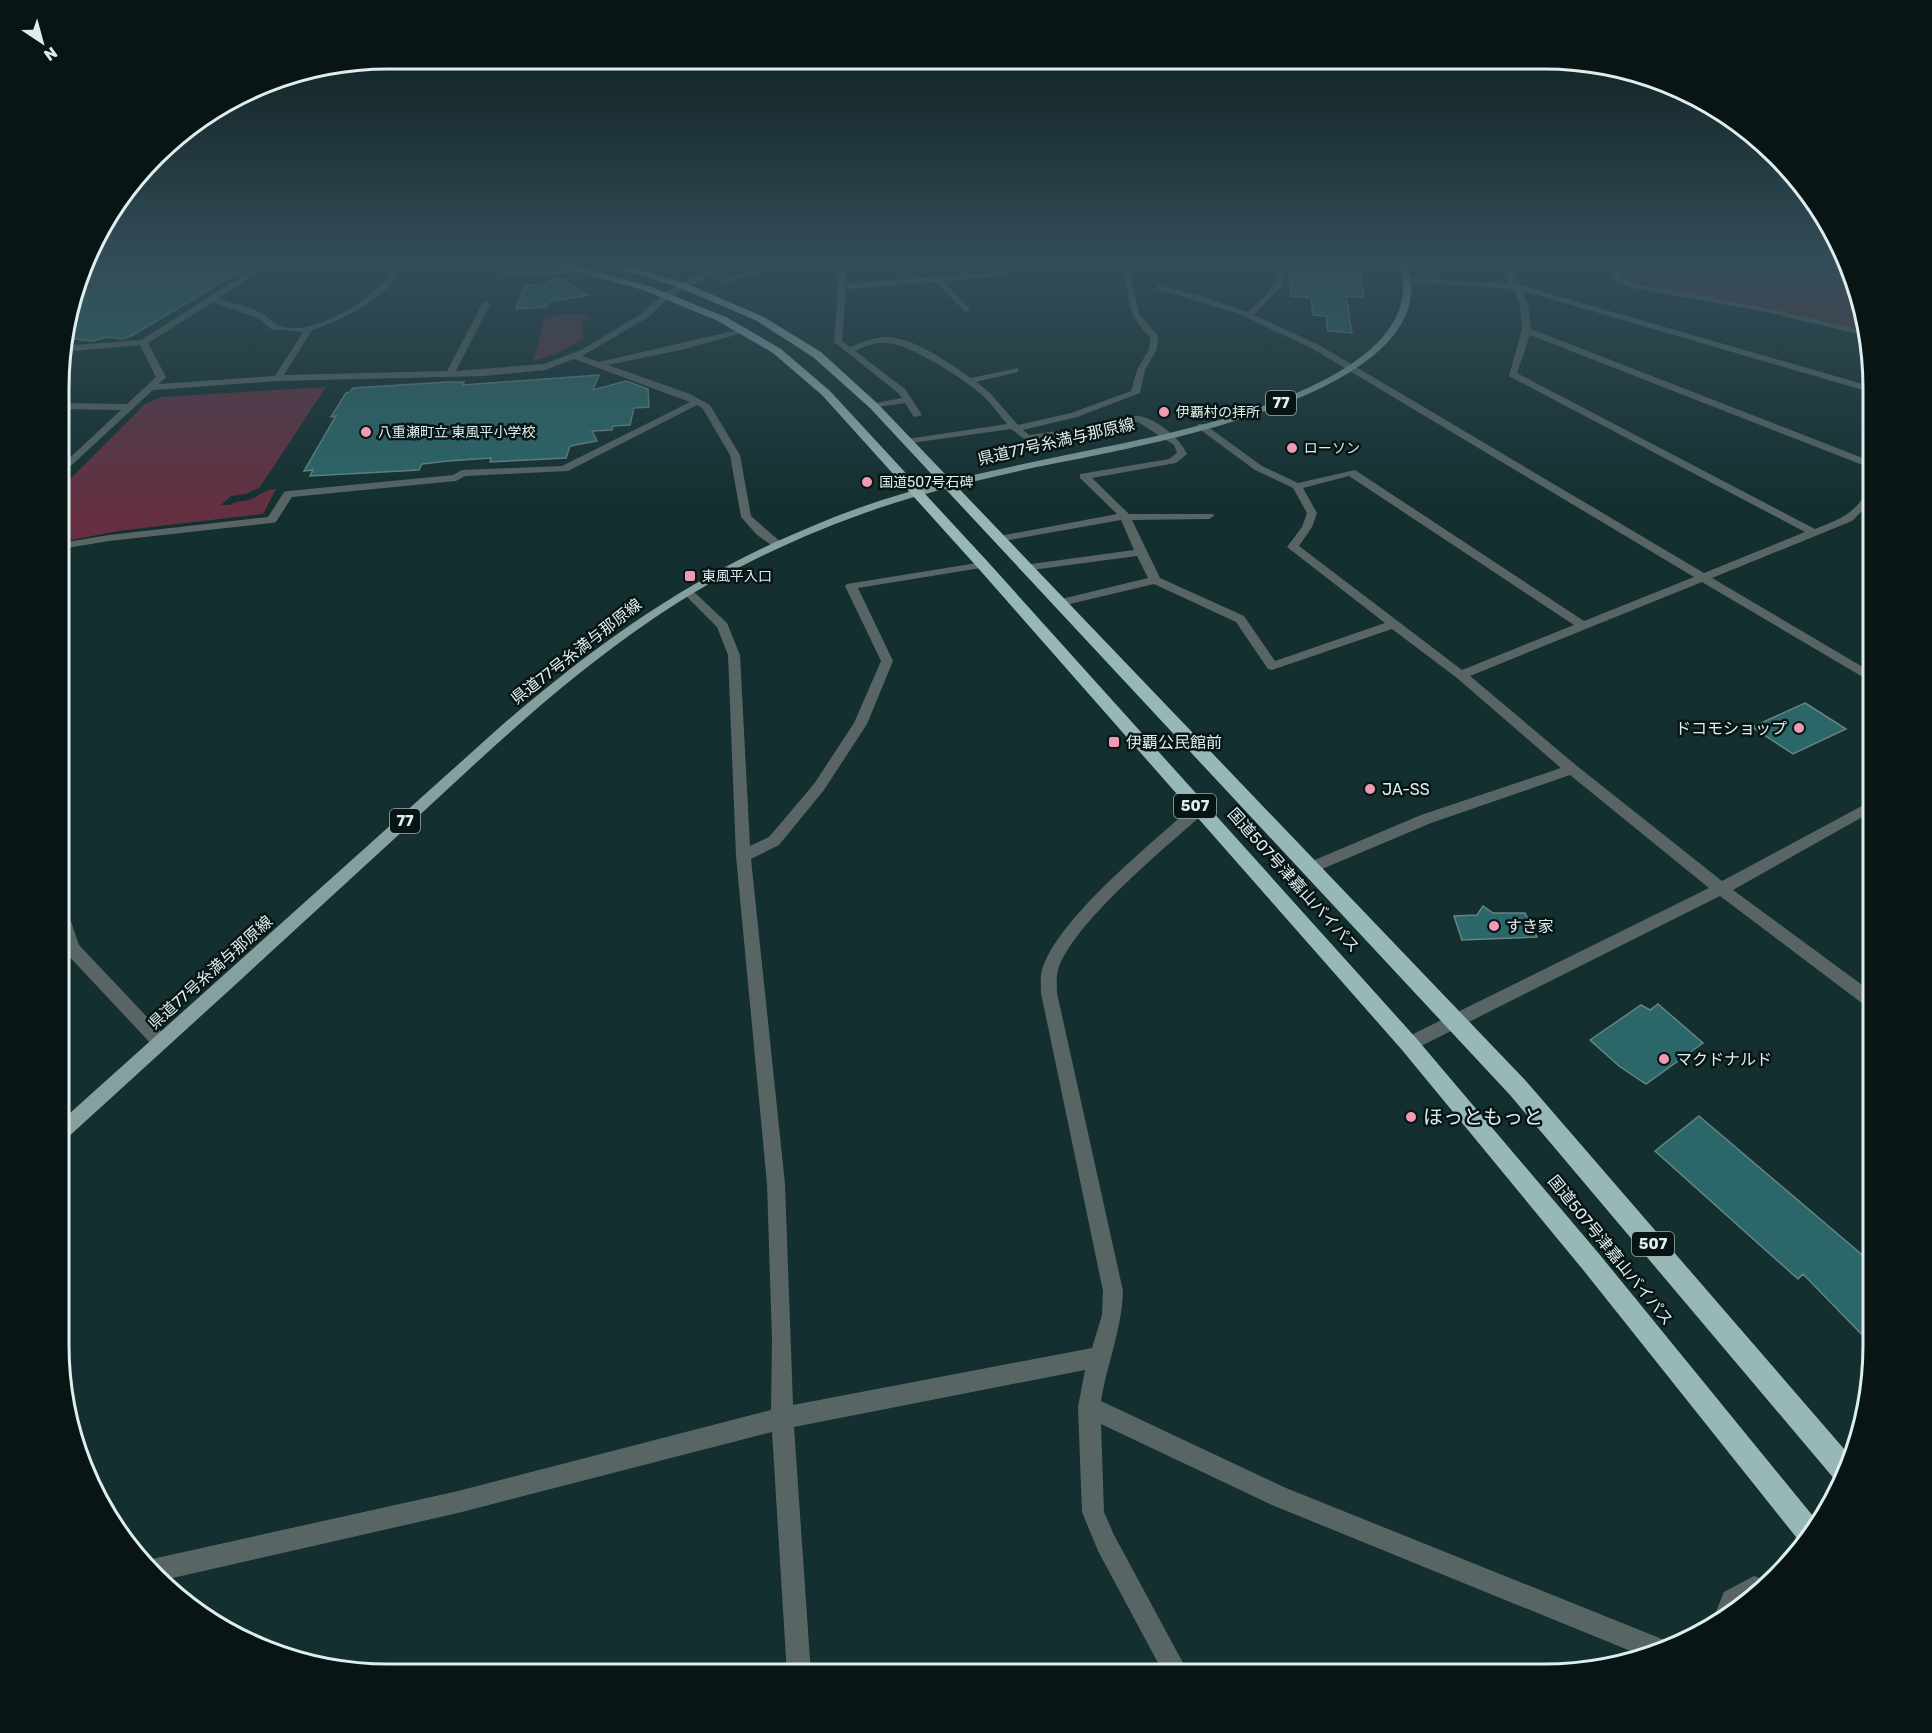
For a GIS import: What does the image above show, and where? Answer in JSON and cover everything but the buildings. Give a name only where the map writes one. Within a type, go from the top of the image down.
[{"type":"highway","name":"国道507号津嘉山バイパス","points":[[765,344],[802,370],[917,493],[1409,1044],[1592,1263],[1805,1528]]},
{"type":"highway","name":"国道507号津嘉山バイパス","points":[[803,344],[873,406],[1455,1022],[1540,1114],[1840,1464]]},
{"type":"main road","name":"県道77号糸満与那原線","points":[[69,1125],[512,724],[600,652],[688,592],[777,544],[872,507],[948,485],[1166,435],[1278,404],[1312,391],[1352,368],[1381,344]]},
{"type":"street","points":[[72,348],[121,344]]},
{"type":"street","points":[[69,464],[161,377],[144,344]]},
{"type":"street","points":[[278,378],[300,344]]},
{"type":"street","points":[[450,374],[465,344]]},
{"type":"street","points":[[153,387],[278,378],[450,374],[534,368],[575,356],[596,344]]},
{"type":"street","points":[[599,364],[693,344]]},
{"type":"street","points":[[841,344],[902,391],[917,415]]},
{"type":"street","points":[[849,350],[869,344]]},
{"type":"street","points":[[902,344],[969,381],[984,392],[1027,438],[1105,427],[1127,419],[1139,419],[1149,423],[1178,444],[1182,454],[1178,458],[1084,476],[1126,517],[1127,524],[1155,580]]},
{"type":"street","points":[[907,442],[1016,427],[1074,416],[1135,393],[1141,370],[1153,349],[1153,344]]},
{"type":"street","points":[[1309,344],[1863,673]]},
{"type":"street","points":[[1523,344],[1512,374],[1815,533]]},
{"type":"street","points":[[1561,344],[1863,462]]},
{"type":"street","points":[[1714,344],[1863,387]]},
{"type":"street","points":[[575,356],[706,407],[724,432],[735,455],[746,517],[761,533],[777,544]]},
{"type":"street","points":[[969,381],[1015,370]]},
{"type":"street","points":[[873,406],[907,400]]},
{"type":"street","points":[[69,545],[272,520],[288,494],[456,478],[462,473],[564,469],[697,402]]},
{"type":"street","points":[[69,406],[128,407]]},
{"type":"street","points":[[1201,426],[1241,456],[1281,481],[1297,486],[1351,472],[1582,626]]},
{"type":"street","points":[[1297,486],[1312,513],[1307,527],[1293,547],[1461,675],[1572,769],[1721,888],[1863,994]]},
{"type":"street","points":[[1461,675],[1815,533],[1848,519],[1863,505]]},
{"type":"street","points":[[998,539],[1114,518],[1209,516]]},
{"type":"street","points":[[1024,567],[1142,552]]},
{"type":"street","points":[[743,856],[774,841],[819,787],[860,723],[887,661],[851,586],[983,565]]},
{"type":"street","points":[[1057,603],[1155,580],[1240,619],[1272,666],[1394,624]]},
{"type":"street","points":[[688,592],[723,626],[734,655],[743,856],[776,1184],[783,1418],[798,1664]]},
{"type":"street","points":[[1310,868],[1426,819],[1572,769]]},
{"type":"street","points":[[1172,1664],[1106,1543],[1093,1512],[1089,1407],[1112,1315],[1113,1292],[1049,993],[1050,969],[1062,947],[1133,869],[1198,810]]},
{"type":"street","points":[[1409,1044],[1721,888],[1863,810]]},
{"type":"street","points":[[69,939],[72,948],[160,1042]]},
{"type":"street","points":[[161,1570],[458,1502],[783,1418],[1100,1357]]},
{"type":"street","points":[[1089,1407],[1280,1497],[1650,1646]]},
{"type":"street","points":[[1731,1603],[1743,1594]]},
{"type":"shaded area","points":[[538,344],[575,344],[553,355],[533,361]]},
{"type":"shaded area","points":[[326,387],[260,487],[246,494],[231,496],[221,505],[248,500],[268,490],[276,489],[263,514],[118,531],[69,540],[69,480],[145,404],[161,397]]},
{"type":"place","name":"伊覇村の拝所","points":[[1164,412]]},
{"type":"place","name":"八重瀬町立 東風平小学校","points":[[366,432]]},
{"type":"place","name":"ローソン","points":[[1292,448]]},
{"type":"place","name":"国道507号石碑","points":[[867,482]]},
{"type":"place","name":"東風平入口","points":[[690,576]]},
{"type":"place","name":"ドコモショップ","points":[[1799,728]]},
{"type":"place","name":"伊覇公民館前","points":[[1114,742]]},
{"type":"place","name":"JA-SS","points":[[1370,789]]},
{"type":"place","name":"すき家","points":[[1494,926]]},
{"type":"place","name":"マクドナルド","points":[[1664,1059]]},
{"type":"place","name":"ほっともっと","points":[[1411,1117]]}]
